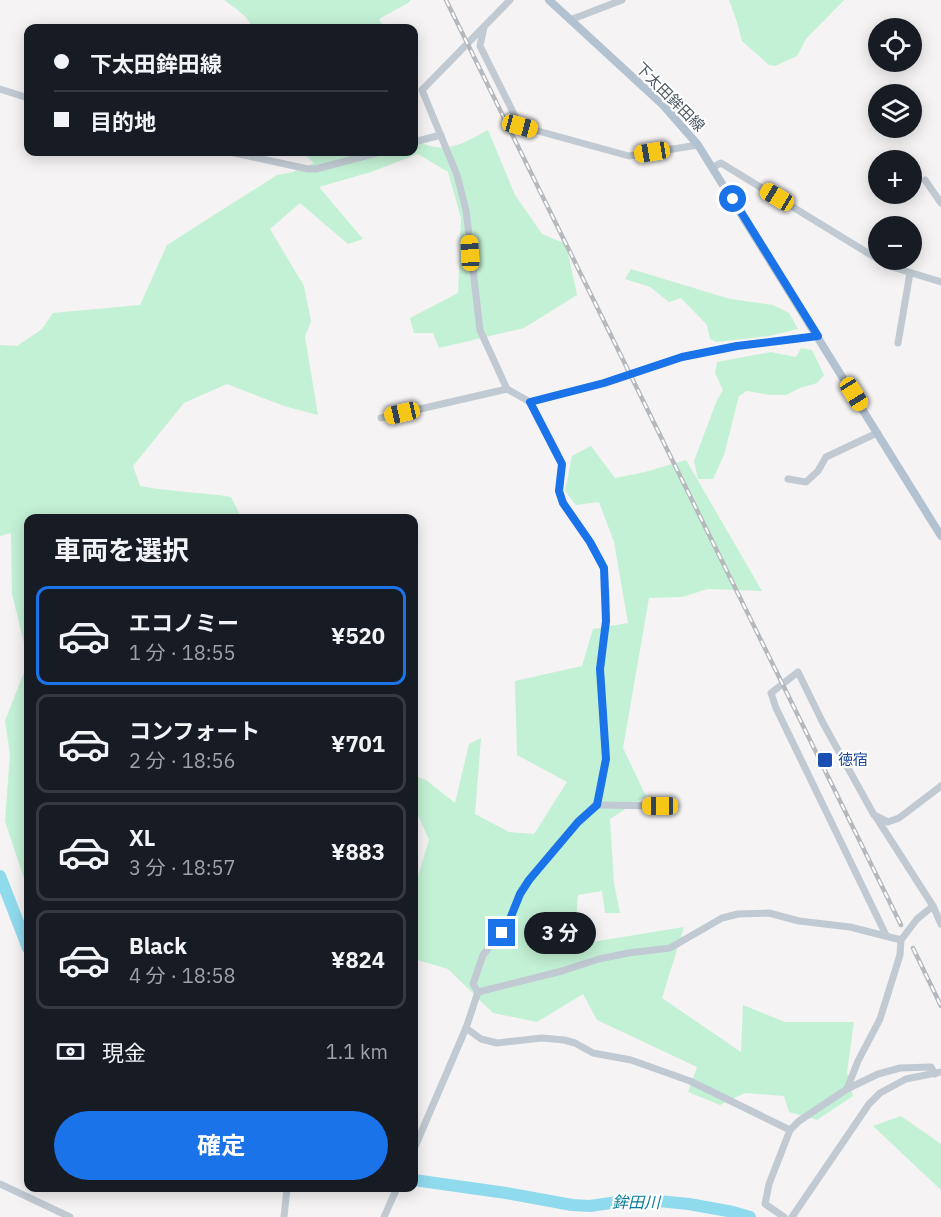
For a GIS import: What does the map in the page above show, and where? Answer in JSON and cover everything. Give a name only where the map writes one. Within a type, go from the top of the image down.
[{"type":"main road","name":"下太田鉾田線","points":[[549,0],[663,105],[698,145],[941,536]]},
{"type":"street","points":[[478,992],[473,984],[477,967],[483,955],[508,924],[520,894],[578,822],[597,805],[606,759],[600,669],[606,621],[604,568],[590,542],[563,503],[559,491],[562,464],[530,402],[507,389],[480,330],[466,210],[457,175],[422,90],[510,0]]},
{"type":"street","points":[[570,20],[622,0]]},
{"type":"street","points":[[484,27],[480,46],[520,126],[629,156],[698,145]]},
{"type":"street","points":[[0,89],[24,97]]},
{"type":"street","points":[[418,141],[441,135]]},
{"type":"street","points":[[248,156],[316,169],[365,156]]},
{"type":"street","points":[[713,167],[721,163],[889,266],[941,282]]},
{"type":"street","points":[[925,180],[941,203]]},
{"type":"street","points":[[898,343],[910,273]]},
{"type":"street","points":[[530,402],[604,383],[668,362],[737,346],[818,336]]},
{"type":"street","points":[[381,418],[507,389]]},
{"type":"street","points":[[788,479],[806,482],[818,471],[826,457],[877,432]]},
{"type":"street","points":[[886,935],[776,708],[771,693],[792,679],[798,672],[874,815],[933,906],[941,924]]},
{"type":"street","points":[[874,815],[888,822],[899,818],[941,786]]},
{"type":"street","points":[[597,805],[660,806]]},
{"type":"street","points":[[848,1089],[858,1061],[880,1019],[900,955],[902,939],[917,919],[933,906]]},
{"type":"street","points":[[478,992],[562,971],[599,959],[670,948],[722,918],[738,914],[769,913],[799,921],[850,927],[902,939]]},
{"type":"street","points":[[418,1140],[466,1028],[478,992]]},
{"type":"street","points":[[466,1028],[481,1039],[497,1043],[542,1038],[564,1040],[593,1053],[631,1060],[708,1089],[790,1130]]},
{"type":"street","points":[[784,1217],[765,1204],[769,1184],[790,1130],[799,1121],[848,1089],[878,1074],[900,1068],[931,1067],[938,1073]]},
{"type":"street","points":[[792,1217],[869,1104],[880,1093],[906,1079],[938,1073]]},
{"type":"street","points":[[0,1184],[70,1217]]},
{"type":"street","points":[[284,1217],[287,1192]]},
{"type":"street","points":[[384,1217],[395,1192]]},
{"type":"green space","points":[[224,0],[411,0],[379,19],[382,24],[250,24]]},
{"type":"green space","points":[[729,0],[844,0],[806,39],[797,56],[775,66],[769,65],[742,41]]},
{"type":"green space","points":[[488,130],[515,195],[542,234],[566,244],[577,295],[524,328],[439,348],[433,333],[414,333],[410,318],[458,293],[461,218],[448,172],[418,154],[418,141],[443,148],[469,140]]},
{"type":"green space","points":[[306,156],[413,156],[371,172],[319,187],[363,239],[348,244],[300,203],[270,229],[304,286],[311,321],[305,337],[318,415],[284,406],[227,384],[184,403],[133,466],[140,486],[231,497],[240,514],[24,514],[24,643],[12,594],[11,533],[0,536],[0,345],[17,346],[42,329],[53,313],[140,305],[167,245],[277,175],[293,172],[314,163]]},
{"type":"green space","points":[[631,269],[730,299],[773,305],[789,313],[798,329],[769,336],[716,342],[710,339],[707,325],[681,298],[669,302],[650,287],[625,279]]},
{"type":"green space","points":[[801,348],[812,350],[824,375],[817,383],[786,395],[747,391],[739,396],[724,455],[713,479],[698,479],[694,461],[723,390],[715,373],[717,362],[771,352],[796,357]]},
{"type":"green space","points":[[591,446],[615,478],[686,460],[762,591],[708,589],[682,597],[649,598],[623,748],[646,796],[610,819],[614,883],[620,913],[605,913],[602,891],[578,895],[575,934],[586,943],[684,927],[662,998],[741,1052],[743,1005],[785,1022],[854,1022],[847,1072],[853,1096],[817,1120],[789,1112],[784,1096],[745,1093],[720,1105],[688,1092],[697,1067],[597,1020],[583,994],[537,1022],[493,1013],[448,969],[418,960],[418,876],[429,840],[418,815],[418,777],[426,780],[455,803],[469,744],[481,738],[475,814],[509,832],[534,834],[567,782],[517,755],[515,681],[582,666],[593,629],[628,623],[614,542],[599,502],[576,505],[565,491],[572,456]]},
{"type":"green space","points":[[24,672],[24,879],[5,821],[10,754],[5,721]]},
{"type":"green space","points":[[901,1116],[941,1144],[941,1190],[873,1126]]},
{"type":"waterway","name":"鉾田川","points":[[0,876],[24,938]]},
{"type":"waterway","name":"鉾田川","points":[[418,1181],[572,1205],[590,1206],[638,1199],[689,1204],[750,1217]]},
{"type":"railway","points":[[446,0],[901,925]]},
{"type":"railway","points":[[913,948],[941,1006]]},
{"type":"place","name":"徳宿","points":[[825,760]]},
{"type":"route","points":[[502,933],[529,880],[578,822],[597,805],[606,759],[600,669],[606,621],[604,568],[590,542],[563,503],[559,491],[562,464],[530,402],[604,383],[682,357],[737,346],[818,336],[733,199]]}]
